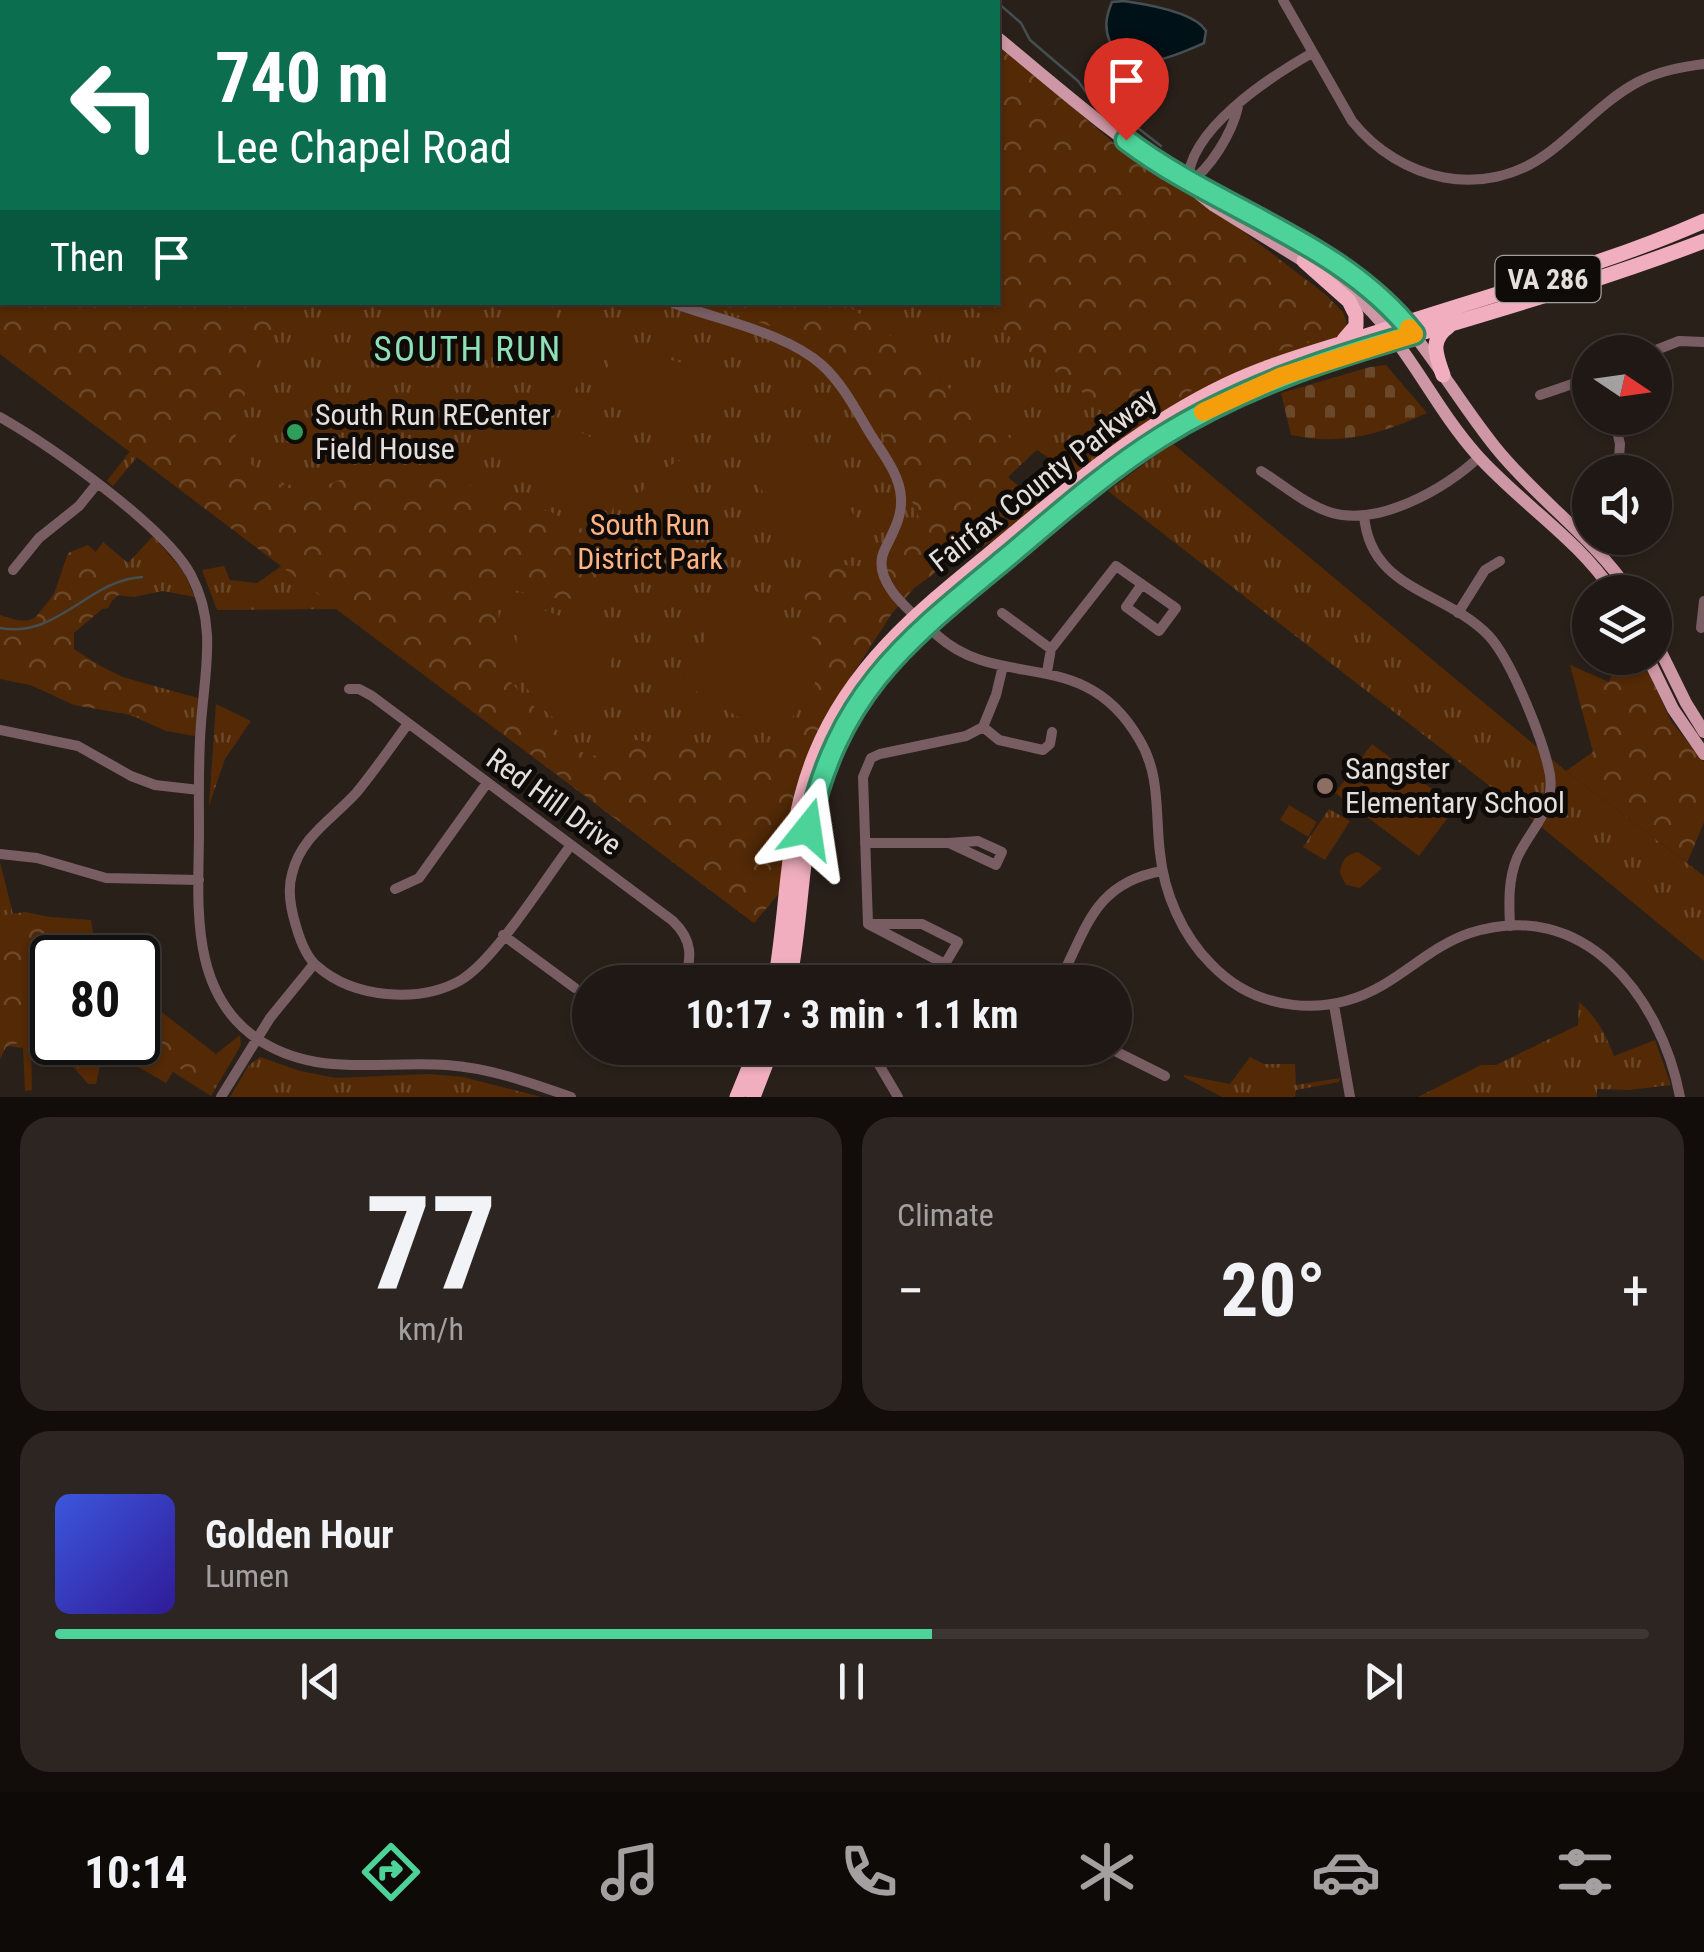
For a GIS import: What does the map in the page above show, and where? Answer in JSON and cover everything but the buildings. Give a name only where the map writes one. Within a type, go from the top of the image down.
[{"type":"highway","name":"Fairfax County Parkway","points":[[777,965],[792,835],[810,766],[850,690],[886,642],[1170,431],[1264,383],[1704,222]]},
{"type":"highway","name":"Fairfax County Parkway","points":[[1410,328],[1458,321],[1704,241]]},
{"type":"highway","points":[[1304,261],[1354,308],[1356,326],[1340,343]]},
{"type":"highway","points":[[1444,375],[1436,356],[1436,342],[1441,332],[1458,321]]},
{"type":"highway","name":"Fairfax County Parkway","points":[[792,965],[808,829],[826,764],[874,679],[921,619],[1110,455],[1155,424],[1247,375],[1340,343],[1393,334]]},
{"type":"highway","points":[[737,1097],[750,1065]]},
{"type":"highway","points":[[752,1097],[765,1065]]},
{"type":"main road","points":[[1000,40],[1150,158],[1188,183],[1340,264],[1410,328],[1497,450],[1592,544],[1617,575]]},
{"type":"main road","points":[[1188,183],[1214,206],[1351,290],[1393,334],[1479,457],[1601,575]]},
{"type":"main road","points":[[1672,674],[1704,732]]},
{"type":"main road","points":[[1657,675],[1704,754]]},
{"type":"street","points":[[1282,0],[1352,121],[1377,148],[1417,172],[1463,180],[1520,169],[1547,154],[1637,82],[1676,68],[1704,64]]},
{"type":"street","points":[[1188,183],[1188,168],[1222,117],[1264,83],[1312,53]]},
{"type":"street","points":[[679,305],[792,346],[813,358],[835,380],[897,480],[900,513],[880,566],[888,585],[921,619],[960,650],[1003,666],[1047,672],[1097,693],[1121,714],[1141,741],[1156,784],[1162,871],[1184,928],[1203,956],[1225,978],[1276,1002],[1334,1005],[1370,992],[1455,938],[1510,926],[1541,928],[1590,948],[1622,974],[1642,998],[1664,1036],[1680,1097]]},
{"type":"street","points":[[1672,344],[1704,342]]},
{"type":"street","points":[[1540,395],[1572,384]]},
{"type":"street","points":[[0,417],[48,447],[157,532],[179,556],[201,596],[210,643],[201,725],[199,935],[207,970],[219,996],[258,1039],[290,1056],[324,1065],[465,1066],[510,1076],[571,1097]]},
{"type":"street","points":[[1261,470],[1324,510],[1364,515],[1437,490],[1479,457]]},
{"type":"street","points":[[12,570],[39,538],[79,506],[96,485]]},
{"type":"street","points":[[1364,515],[1367,538],[1382,565],[1488,635],[1507,660],[1550,776],[1545,813],[1512,872],[1510,926]]},
{"type":"street","points":[[1458,613],[1484,570],[1500,561]]},
{"type":"street","points":[[1047,672],[1050,650],[1116,566],[1142,584],[1176,608],[1160,630],[1126,607],[1142,584]]},
{"type":"street","points":[[1701,628],[1704,601]]},
{"type":"street","points":[[1002,613],[1050,650]]},
{"type":"street","points":[[868,924],[863,777],[871,758],[966,736],[983,727],[1003,666]]},
{"type":"street","name":"Red Hill Drive","points":[[348,689],[359,688],[372,696],[682,930],[691,954],[688,965]]},
{"type":"street","points":[[408,725],[358,791],[309,837],[292,874],[292,914],[314,964],[343,983],[364,990],[415,993],[462,980],[504,935],[570,844]]},
{"type":"street","points":[[983,727],[999,740],[1043,750],[1050,744],[1052,732]]},
{"type":"street","points":[[0,730],[78,746],[154,785],[199,790]]},
{"type":"street","points":[[396,889],[419,878],[487,784]]},
{"type":"street","points":[[865,843],[949,842]]},
{"type":"street","points":[[0,854],[37,858],[106,878],[199,880]]},
{"type":"street","points":[[1068,965],[1109,892],[1133,877],[1162,871]]},
{"type":"street","points":[[868,924],[922,924],[958,942],[945,964],[868,924]]},
{"type":"street","points":[[504,935],[572,986]]},
{"type":"street","points":[[221,1097],[314,964]]},
{"type":"street","points":[[1334,1005],[1350,1097]]},
{"type":"street","points":[[1132,1060],[1165,1076]]},
{"type":"street","points":[[879,1065],[898,1097]]},
{"type":"green space","points":[[1000,46],[1139,165],[1199,198],[1325,294],[1343,312],[1347,323],[1343,330],[1218,375],[1129,428],[969,305],[1000,305]]},
{"type":"green space","name":"South Run District Park","points":[[1037,76],[1139,165],[1250,240],[1376,351],[1257,390],[1084,482],[1037,450],[1008,476],[939,570],[914,588],[892,613],[839,695],[800,786],[783,848],[780,892],[754,923],[336,609],[217,610],[202,570],[224,566],[230,580],[257,583],[283,565],[137,457],[113,486],[107,481],[130,451],[0,354],[0,305],[1000,305]]},
{"type":"green space","points":[[0,305],[279,305],[279,318],[243,399],[236,433],[236,450],[267,479],[304,494],[342,479],[368,448],[388,443],[428,449],[447,460],[475,491],[551,512],[606,542],[616,562],[612,584],[573,598],[508,589],[498,609],[502,673],[577,751],[597,756],[635,740],[697,748],[788,741],[805,730],[818,669],[803,588],[835,564],[885,563],[924,531],[881,431],[852,382],[835,363],[789,334],[708,305],[847,305],[915,353],[960,400],[981,404],[989,410],[996,400],[1005,433],[1029,457],[1008,477],[1040,504],[995,540],[914,588],[892,613],[839,695],[800,786],[783,848],[780,892],[754,923],[0,354]]},
{"type":"green space","points":[[521,305],[546,305],[558,310],[529,376],[496,362]]},
{"type":"green space","points":[[567,313],[600,327],[574,393],[540,380]]},
{"type":"green space","points":[[615,343],[731,378],[713,436],[597,401]]},
{"type":"green space","points":[[1386,365],[1427,413],[1361,436],[1327,439],[1291,435],[1281,393]]},
{"type":"green space","points":[[480,381],[502,397],[484,422],[462,406]]},
{"type":"green space","points":[[525,407],[636,458],[611,513],[500,462]]},
{"type":"green space","points":[[802,427],[863,531],[806,565],[745,461]]},
{"type":"green space","points":[[332,430],[352,445],[342,459],[321,444]]},
{"type":"green space","points":[[1172,443],[1566,771],[1704,876],[1704,961],[1517,807],[1108,491]]},
{"type":"green space","points":[[681,460],[709,525],[706,531],[641,559],[635,527],[638,500],[653,478]]},
{"type":"green space","points":[[153,536],[183,571],[195,597],[163,591],[134,597],[115,595],[108,608],[79,614],[69,646],[115,675],[198,698],[195,736],[166,731],[90,697],[0,679],[0,615],[32,619],[61,595],[103,542],[128,563]]},
{"type":"green space","points":[[88,545],[119,573],[121,593],[74,633],[74,653],[149,690],[177,723],[74,705],[0,671],[0,623],[28,627],[54,594],[68,553]]},
{"type":"green space","points":[[740,582],[781,612],[794,631],[801,652],[800,696],[779,742],[684,684],[683,676]]},
{"type":"green space","points":[[523,603],[617,636],[619,643],[579,733],[544,709],[523,680],[517,645]]},
{"type":"green space","points":[[1573,675],[1593,675],[1609,682],[1612,675],[1650,675],[1671,721],[1704,762],[1704,822],[1687,863],[1566,771],[1593,752]]},
{"type":"green space","points":[[216,704],[251,721],[225,759],[209,806]]},
{"type":"green space","points":[[1372,744],[1456,807],[1419,856],[1335,793]]},
{"type":"green space","points":[[1289,805],[1317,822],[1308,837],[1280,820]]},
{"type":"green space","points":[[1329,809],[1350,821],[1325,860],[1303,847]]},
{"type":"green space","points":[[1358,852],[1382,868],[1360,888],[1346,885],[1340,873],[1345,859]]},
{"type":"green space","points":[[0,862],[13,914],[91,920],[93,935],[30,935],[32,1090],[25,1091],[23,1048],[2,1045],[0,1049]]},
{"type":"green space","points":[[26,912],[67,921],[82,935],[30,935],[30,1039],[6,1047],[0,1059],[0,915]]},
{"type":"green space","points":[[1579,1002],[1600,1027],[1614,1056],[1655,1040],[1671,1085],[1597,1089],[1597,1097],[1418,1097],[1481,1065],[1496,1065],[1578,1025]]},
{"type":"green space","points":[[160,1011],[216,1054],[240,1035],[241,1045],[211,1096],[173,1072],[166,1083],[135,1065],[160,1065]]},
{"type":"green space","points":[[160,1011],[165,1021],[213,1064],[195,1075],[160,1061]]},
{"type":"green space","points":[[260,1057],[336,1078],[429,1074],[463,1077],[541,1097],[230,1097],[249,1065]]},
{"type":"green space","points":[[1250,1057],[1264,1064],[1295,1064],[1296,1085],[1340,1078],[1339,1082],[1296,1090],[1295,1097],[1222,1097],[1184,1077],[1230,1084]]},
{"type":"green space","points":[[72,1065],[100,1065],[96,1084],[88,1084]]},
{"type":"shaded area","points":[[1124,1],[1192,19],[1206,31],[1204,43],[1153,61],[1128,59],[1110,42],[1106,27],[1112,2]]},
{"type":"waterway","points":[[1000,5],[1021,23],[1030,40],[1078,81],[1093,102],[1125,118],[1161,146]]},
{"type":"waterway","points":[[0,628],[39,625],[105,588],[142,577]]},
{"type":"slow traffic","points":[[1203,412],[1282,376],[1414,334],[1409,328]]},
{"type":"place","name":"South Run RECenter Field House","points":[[295,432]]},
{"type":"place","name":"Sangster Elementary School","points":[[1325,786]]},
{"type":"district","name":"SOUTH RUN","points":[[468,349]]},
{"type":"route","points":[[808,829],[826,764],[857,705],[883,668],[937,615],[1101,480],[1170,431],[1245,392],[1414,334],[1375,292],[1340,264],[1188,183],[1126,140]]}]
